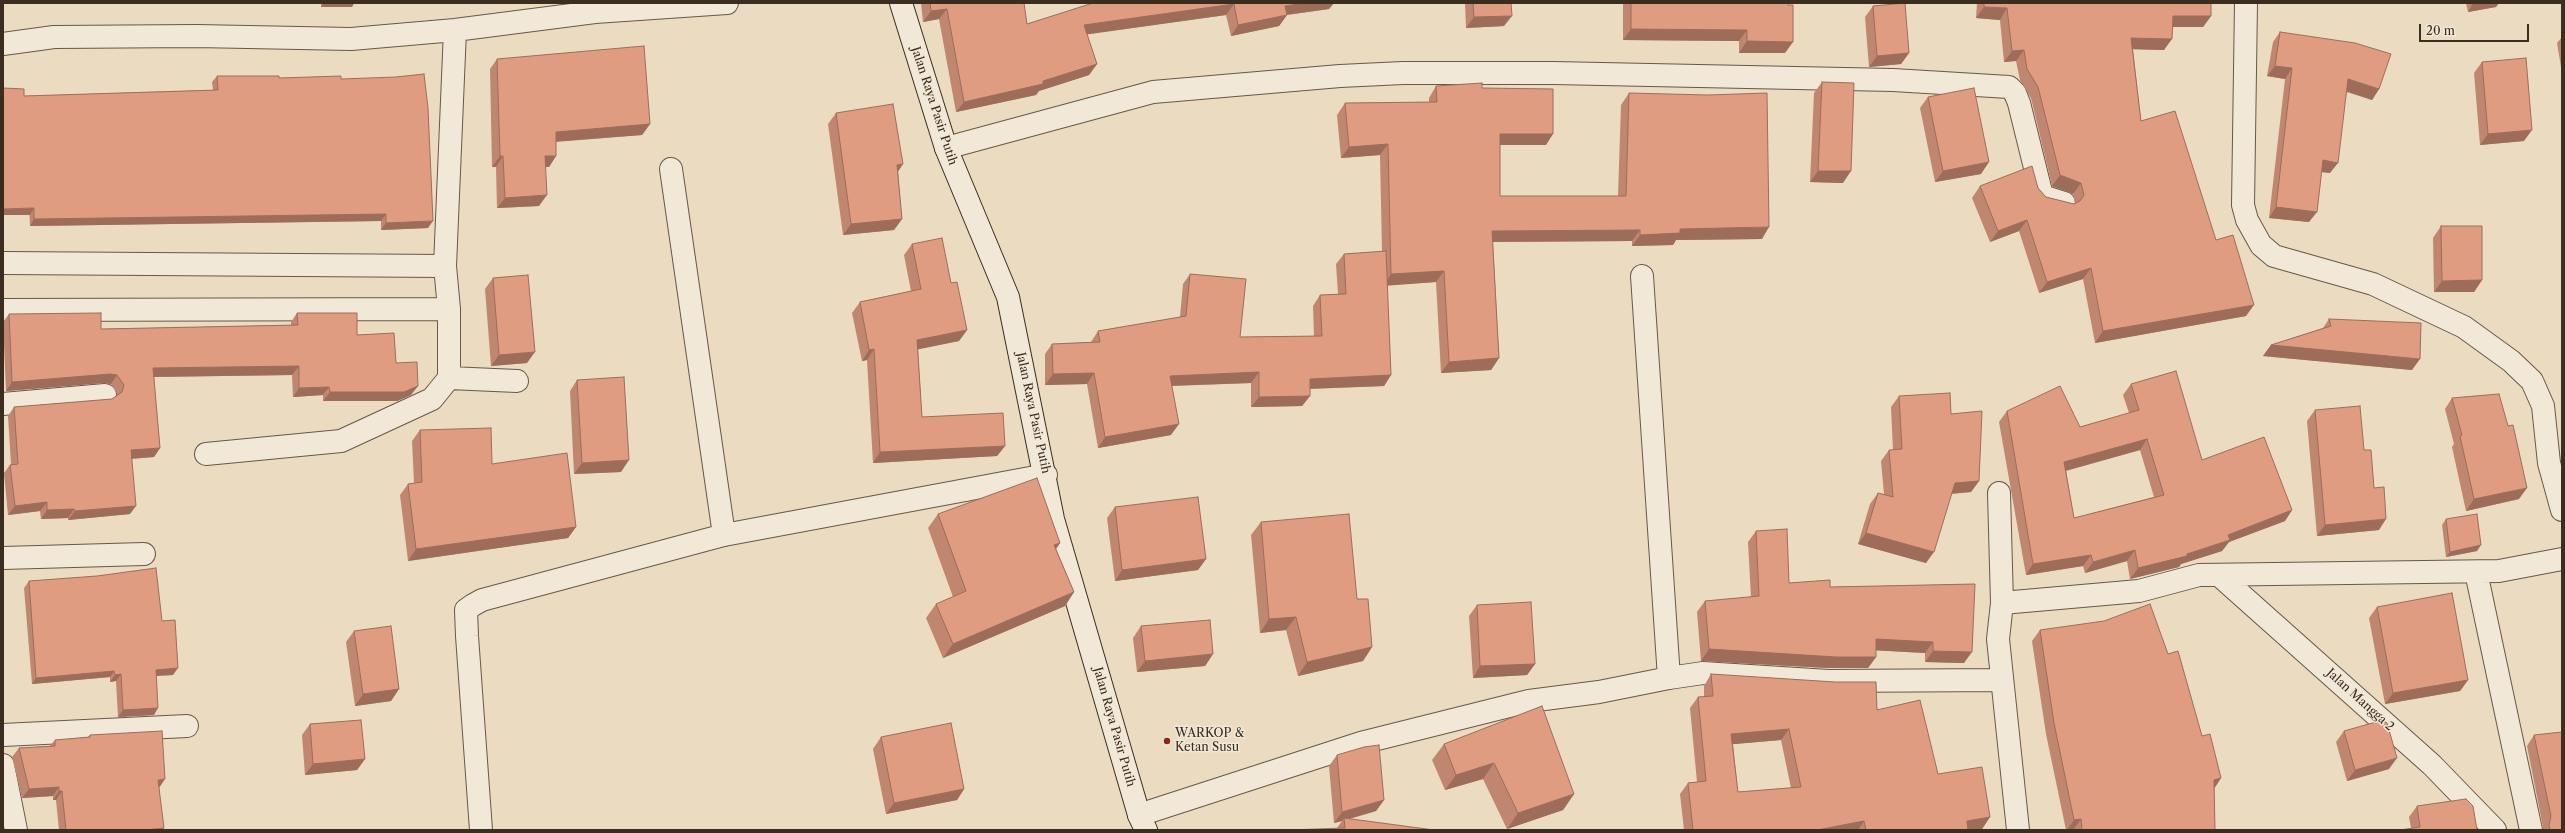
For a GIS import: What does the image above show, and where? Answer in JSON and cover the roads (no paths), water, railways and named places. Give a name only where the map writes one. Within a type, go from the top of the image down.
[{"type":"street","points":[[3,44],[54,37],[196,36],[351,39],[455,30],[595,12],[727,3]]},
{"type":"street","name":"Jalan Raya Pasir Putih","points":[[901,3],[946,148],[1008,297],[1046,475],[1053,519],[1143,823]]},
{"type":"street","points":[[2246,3],[2244,204],[2247,220],[2260,245],[2274,256],[2373,284],[2464,327],[2511,361],[2532,381],[2543,406],[2549,463],[2562,510]]},
{"type":"street","points":[[206,454],[341,442],[432,399],[450,378],[449,309],[445,266],[455,30]]},
{"type":"street","points":[[946,148],[1153,92],[1340,76],[1403,73],[1553,72],[1893,80],[2009,87],[2015,93],[2019,103],[2042,196],[2064,203]]},
{"type":"street","points":[[671,169],[724,535]]},
{"type":"street","points":[[3,263],[445,266]]},
{"type":"street","points":[[1642,276],[1669,678]]},
{"type":"street","points":[[3,310],[449,309]]},
{"type":"street","points":[[450,378],[517,381]]},
{"type":"street","points":[[3,404],[105,395]]},
{"type":"street","points":[[481,830],[466,610],[482,600],[724,535],[1046,475]]},
{"type":"street","points":[[1999,492],[2002,603],[1998,639],[2001,680],[2018,830]]},
{"type":"street","points":[[3,558],[144,554]]},
{"type":"street","points":[[2002,603],[2139,591],[2199,575],[2220,576],[2499,571],[2562,559]]},
{"type":"street","points":[[2476,572],[2531,830]]},
{"type":"street","name":"Jalan Mangga 2","points":[[2220,576],[2432,765],[2495,830]]},
{"type":"street","points":[[1143,823],[1360,743],[1529,701],[1599,692],[1703,673],[1828,682],[2001,680]]},
{"type":"street","points":[[3,735],[187,726]]},
{"type":"street","points":[[3,764],[16,830]]},
{"type":"place","name":"WARKOP & Ketan Susu","points":[[1167,741]]}]
